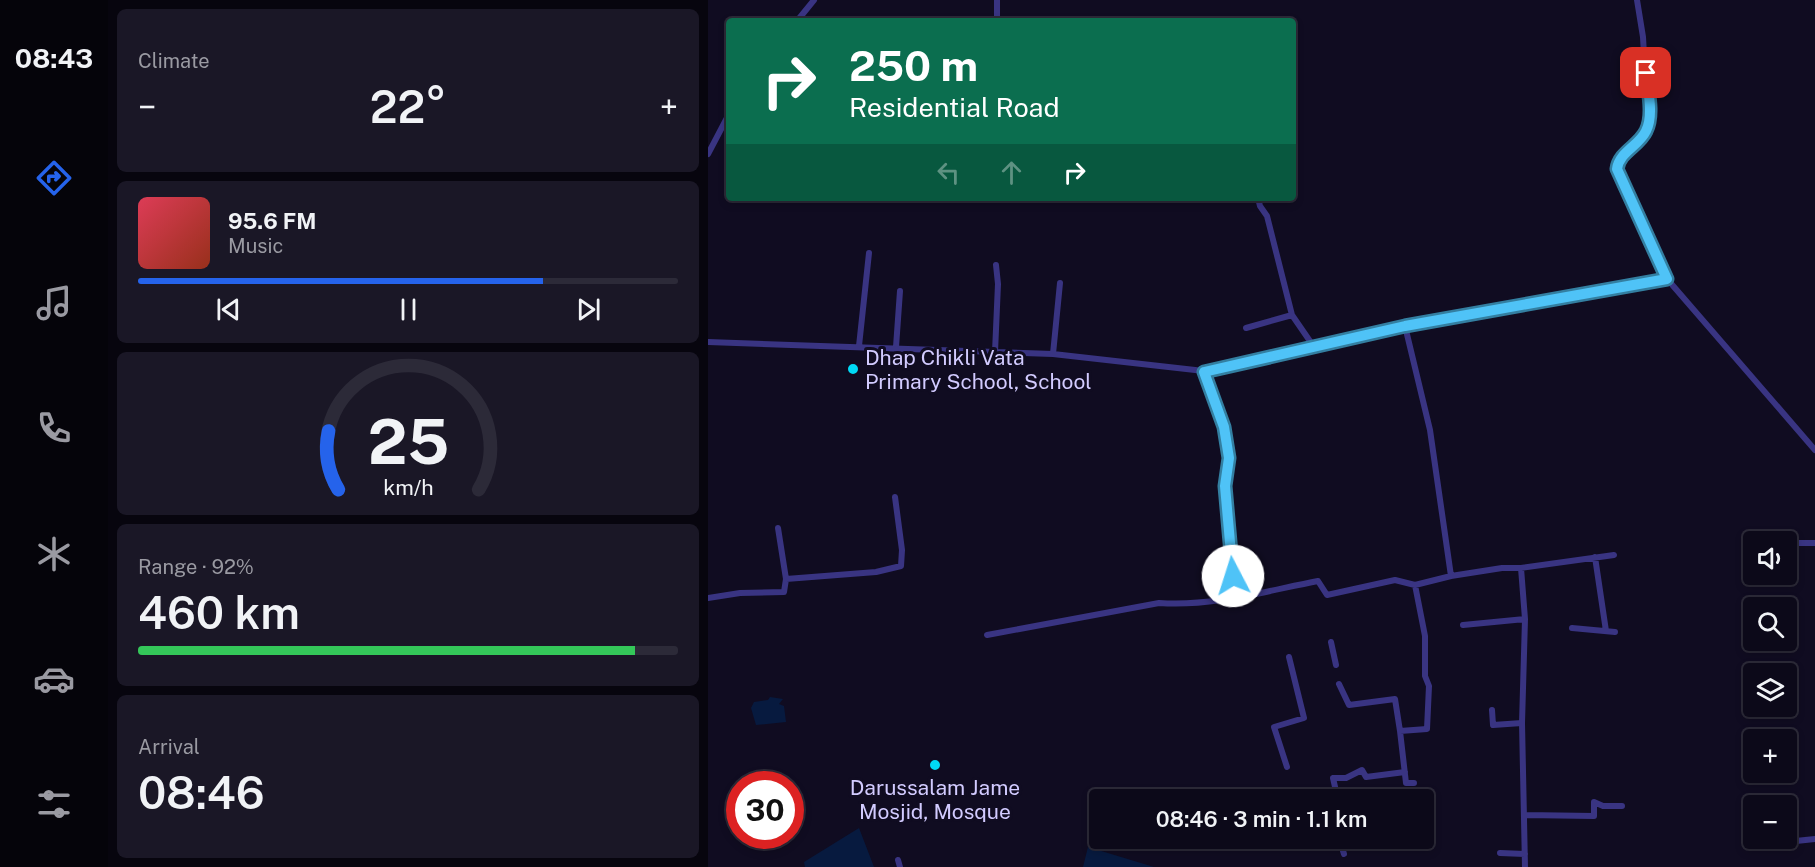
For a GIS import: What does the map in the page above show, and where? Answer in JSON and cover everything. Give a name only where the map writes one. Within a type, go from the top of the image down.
[{"type":"street","points":[[799,18],[814,0]]},
{"type":"street","points":[[997,0],[997,18]]},
{"type":"street","points":[[1637,0],[1643,37],[1648,125],[1646,134],[1618,161],[1617,169],[1667,279],[1815,450]]},
{"type":"street","points":[[708,154],[726,120]]},
{"type":"street","points":[[1260,201],[1267,216],[1292,315],[1314,347]]},
{"type":"street","points":[[860,346],[869,253]]},
{"type":"street","points":[[995,352],[998,284],[996,265]]},
{"type":"street","points":[[708,342],[1053,354],[1204,372],[1405,326],[1667,279]]},
{"type":"street","points":[[1053,354],[1060,283]]},
{"type":"street","points":[[896,347],[900,291]]},
{"type":"street","points":[[1246,328],[1292,315]]},
{"type":"street","points":[[1405,326],[1430,430],[1451,576]]},
{"type":"street","points":[[1204,372],[1224,427],[1229,458],[1225,486],[1235,598]]},
{"type":"street","points":[[786,579],[876,572],[901,566],[902,550],[895,497]]},
{"type":"street","points":[[708,598],[740,593],[784,592],[786,579],[778,528]]},
{"type":"street","points":[[1797,543],[1815,543]]},
{"type":"street","points":[[987,635],[1159,603],[1173,604],[1235,598],[1318,581],[1327,595],[1395,580],[1415,585],[1451,576],[1503,568],[1521,568],[1614,555]]},
{"type":"street","points":[[1595,557],[1606,631]]},
{"type":"street","points":[[1521,568],[1525,620],[1522,723],[1525,867]]},
{"type":"street","points":[[1400,731],[1427,729],[1429,686],[1425,676],[1425,636],[1415,585]]},
{"type":"street","points":[[1462,625],[1525,620]]},
{"type":"street","points":[[1572,628],[1615,632]]},
{"type":"street","points":[[1331,642],[1336,665]]},
{"type":"street","points":[[1287,767],[1274,727],[1304,718],[1289,657]]},
{"type":"street","points":[[1339,684],[1349,705],[1395,699],[1406,783],[1414,783]]},
{"type":"street","points":[[1492,710],[1493,725],[1522,723]]},
{"type":"street","points":[[1336,789],[1333,778],[1346,778],[1362,770],[1366,777],[1405,772]]},
{"type":"street","points":[[1525,815],[1594,816],[1594,802],[1603,806],[1622,806]]},
{"type":"street","points":[[1797,841],[1815,839]]},
{"type":"street","points":[[1342,849],[1344,854]]},
{"type":"street","points":[[1500,853],[1525,854]]},
{"type":"water","points":[[770,697],[783,699],[779,704],[784,706],[786,722],[756,725],[751,708],[754,702],[768,700]]},
{"type":"water","points":[[859,828],[874,867],[805,867],[804,862]]},
{"type":"water","points":[[1088,847],[1154,867],[1083,867]]},
{"type":"place","name":"Dhap Chikli Vata Primary School, School","points":[[853,369]]},
{"type":"place","name":"Darussalam Jame Mosjid, Mosque","points":[[935,765]]},
{"type":"route","points":[[1233,576],[1225,486],[1229,458],[1224,427],[1204,372],[1405,326],[1667,279],[1617,169],[1618,161],[1646,134],[1649,110],[1646,73]]}]
